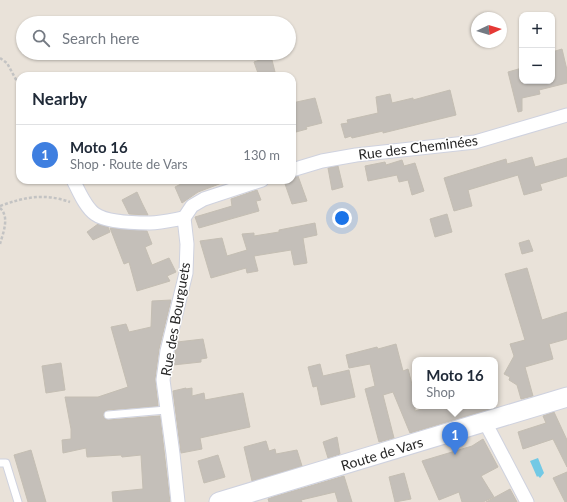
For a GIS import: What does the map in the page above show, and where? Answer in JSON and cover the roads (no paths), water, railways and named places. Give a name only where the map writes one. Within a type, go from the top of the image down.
[{"type":"main road","name":"Route de Vars","points":[[219,502],[567,397]]},
{"type":"street","name":"Rue des Cheminées","points":[[296,169],[322,160],[475,142],[567,115]]},
{"type":"street","points":[[75,184],[89,208],[96,214],[115,220],[151,223],[184,218],[192,206],[204,199],[250,184]]},
{"type":"street","name":"Rue des Bourguets","points":[[178,502],[173,454],[166,410],[164,380],[167,351],[186,273],[187,244],[184,218]]},
{"type":"street","points":[[485,422],[527,502]]},
{"type":"lane","points":[[108,415],[166,410]]},
{"type":"lane","points":[[0,463],[6,463],[18,502]]},
{"type":"water","points":[[538,458],[544,473],[540,478],[538,476],[537,477],[530,461]]},
{"type":"place","name":"Moto 16","points":[[455,455]]}]
